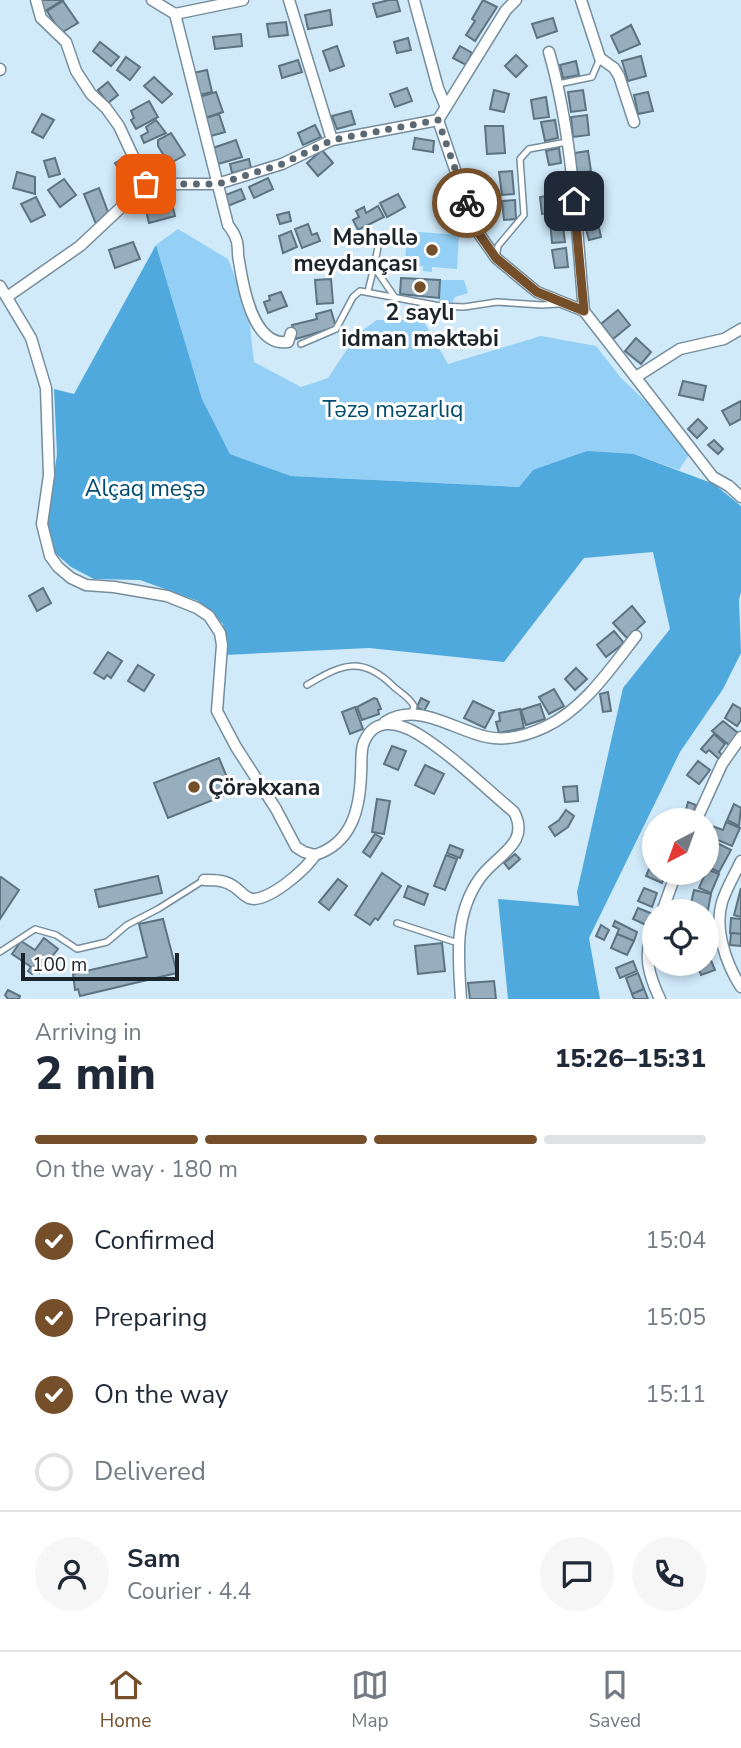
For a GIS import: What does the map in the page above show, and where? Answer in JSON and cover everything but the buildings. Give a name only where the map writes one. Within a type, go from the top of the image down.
[{"type":"street","points":[[36,0],[41,18],[66,42],[76,71],[91,94],[119,126],[146,184]]},
{"type":"street","points":[[152,0],[175,14],[243,0]]},
{"type":"street","points":[[289,0],[332,140]]},
{"type":"street","points":[[414,0],[438,88],[446,105]]},
{"type":"street","points":[[516,0],[506,10],[438,120],[475,228],[496,258],[537,292],[584,311],[713,477],[741,497]]},
{"type":"street","points":[[581,0],[600,58],[614,68],[619,76],[634,122]]},
{"type":"street","points":[[175,14],[228,225],[237,241],[244,286],[260,331],[282,343],[289,342],[291,333]]},
{"type":"street","points":[[549,52],[558,84],[567,142],[584,311]]},
{"type":"street","points":[[8,297],[80,246],[146,184],[218,184],[282,164],[332,140],[438,120]]},
{"type":"street","points":[[0,286],[31,338],[46,388],[49,475],[42,524],[50,556],[58,568],[86,585],[167,596],[209,616],[220,632],[222,645],[217,711],[296,847],[315,855]]},
{"type":"street","points":[[636,377],[680,349],[724,340],[741,329]]},
{"type":"street","points":[[713,477],[741,483]]},
{"type":"street","points":[[204,880],[222,880],[251,899],[262,900],[302,871],[315,855],[338,844],[347,833],[358,808],[364,740],[385,722],[396,716],[412,713],[488,737],[523,735],[548,726],[582,701],[597,687],[636,636]]},
{"type":"street","points":[[385,722],[403,727],[426,740],[514,812],[519,821],[517,839],[481,877],[463,910],[458,943],[461,999]]},
{"type":"street","points":[[702,808],[722,764],[741,737]]},
{"type":"street","points":[[741,860],[722,903],[720,923],[726,957],[732,974],[741,987]]},
{"type":"street","points":[[651,976],[660,999]]},
{"type":"lane","points":[[558,84],[592,77],[600,58]]},
{"type":"lane","points":[[496,258],[498,246],[521,222],[524,215],[520,159],[524,152],[567,142]]},
{"type":"lane","points":[[368,291],[378,247],[384,234]]},
{"type":"lane","points":[[374,267],[396,299]]},
{"type":"lane","points":[[301,344],[336,329],[356,293],[368,291],[396,299],[454,307],[497,302],[542,305],[564,303]]},
{"type":"lane","points":[[307,684],[344,665],[362,665],[382,675],[405,695],[414,706],[412,713]]},
{"type":"lane","points":[[0,952],[35,929],[56,935],[77,949],[107,942],[127,925],[204,880]]},
{"type":"lane","points":[[397,923],[458,943]]},
{"type":"green space","name":"Təzə məzarlıq","points":[[178,229],[228,259],[248,310],[254,362],[301,387],[328,378],[357,334],[377,320],[423,320],[448,364],[541,336],[596,346],[621,378],[694,447],[679,470],[634,454],[533,470],[519,487],[291,476],[230,454],[202,399],[156,245]]},
{"type":"green space","name":"Məhəllə meydançası","points":[[407,231],[459,235],[457,269],[432,267],[432,272],[423,271],[423,266],[405,265]]},
{"type":"green space","name":"Alçaq meşə","points":[[156,245],[202,399],[230,454],[291,476],[519,487],[533,470],[587,451],[634,454],[714,484],[741,506],[741,653],[723,689],[680,752],[653,808],[642,808],[642,830],[589,938],[600,999],[508,999],[498,899],[579,906],[577,892],[623,688],[670,629],[653,552],[584,558],[504,662],[369,648],[225,655],[223,624],[198,601],[140,580],[94,579],[71,567],[54,552],[47,526],[57,454],[54,389],[74,394]]},
{"type":"green space","points":[[440,280],[464,280],[468,293],[455,297],[452,303],[439,302]]},
{"type":"way so far","points":[[146,184],[218,184],[282,164],[332,140],[438,120],[467,203]]},
{"type":"place","name":"Məhəllə meydançası","points":[[432,250]]},
{"type":"place","name":"2 saylı idman məktəbi","points":[[420,287]]},
{"type":"place","name":"Çörəkxana","points":[[194,787]]},
{"type":"route","points":[[467,203],[475,228],[496,258],[537,292],[584,311],[574,201]]}]
